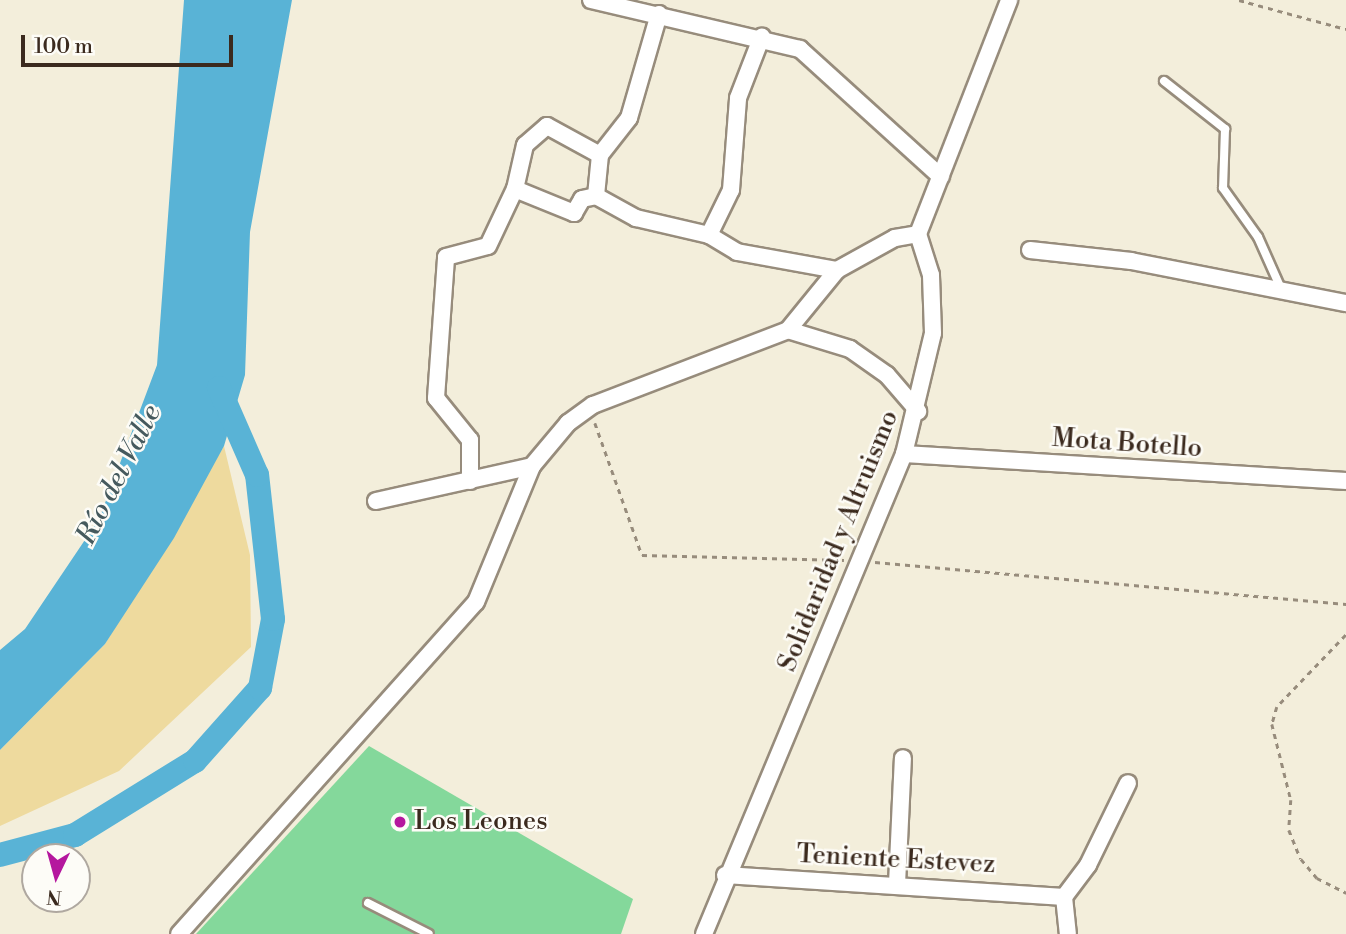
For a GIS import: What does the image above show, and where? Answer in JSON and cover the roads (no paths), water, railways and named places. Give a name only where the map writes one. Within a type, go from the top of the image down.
[{"type":"street","points":[[591,0],[762,36],[800,49],[941,177]]},
{"type":"street","points":[[179,934],[476,602],[532,466],[568,423],[593,405],[788,330],[837,270],[895,238],[918,234],[1009,0]]},
{"type":"street","points":[[596,196],[600,155],[629,118],[659,14]]},
{"type":"street","points":[[709,236],[731,190],[738,98],[762,36]]},
{"type":"street","points":[[470,481],[470,440],[436,398],[441,274],[446,257],[488,246],[515,189],[525,145],[547,126],[600,155]]},
{"type":"street","points":[[515,189],[574,213],[582,199],[596,196],[636,218],[709,236],[737,251],[837,270]]},
{"type":"street","name":"Solidaridad y Altruismo","points":[[704,934],[725,875],[863,561],[918,411],[933,333],[931,275],[918,234]]},
{"type":"street","points":[[1030,250],[1131,261],[1346,303]]},
{"type":"street","points":[[788,330],[849,349],[887,375],[918,411]]},
{"type":"street","name":"Mota Botello","points":[[904,454],[1346,481]]},
{"type":"street","points":[[376,501],[532,466]]},
{"type":"street","points":[[897,884],[903,758]]},
{"type":"street","points":[[1068,934],[1063,897],[1088,865],[1128,783]]},
{"type":"street","name":"Teniente Estevez","points":[[725,875],[897,884],[1063,897]]},
{"type":"lane","points":[[1164,81],[1225,129],[1223,188],[1258,237],[1282,291]]},
{"type":"lane","points":[[368,903],[429,934]]},
{"type":"water","points":[[184,0],[292,0],[250,232],[245,375],[224,446],[174,538],[105,644],[0,750],[0,650],[25,629],[99,519],[157,365]]},
{"type":"waterway","name":"Río del Valle","points":[[0,855],[75,835],[195,761],[260,688],[273,619],[257,475],[219,388]]},
{"type":"place","name":"Los Leones","points":[[400,822]]}]
